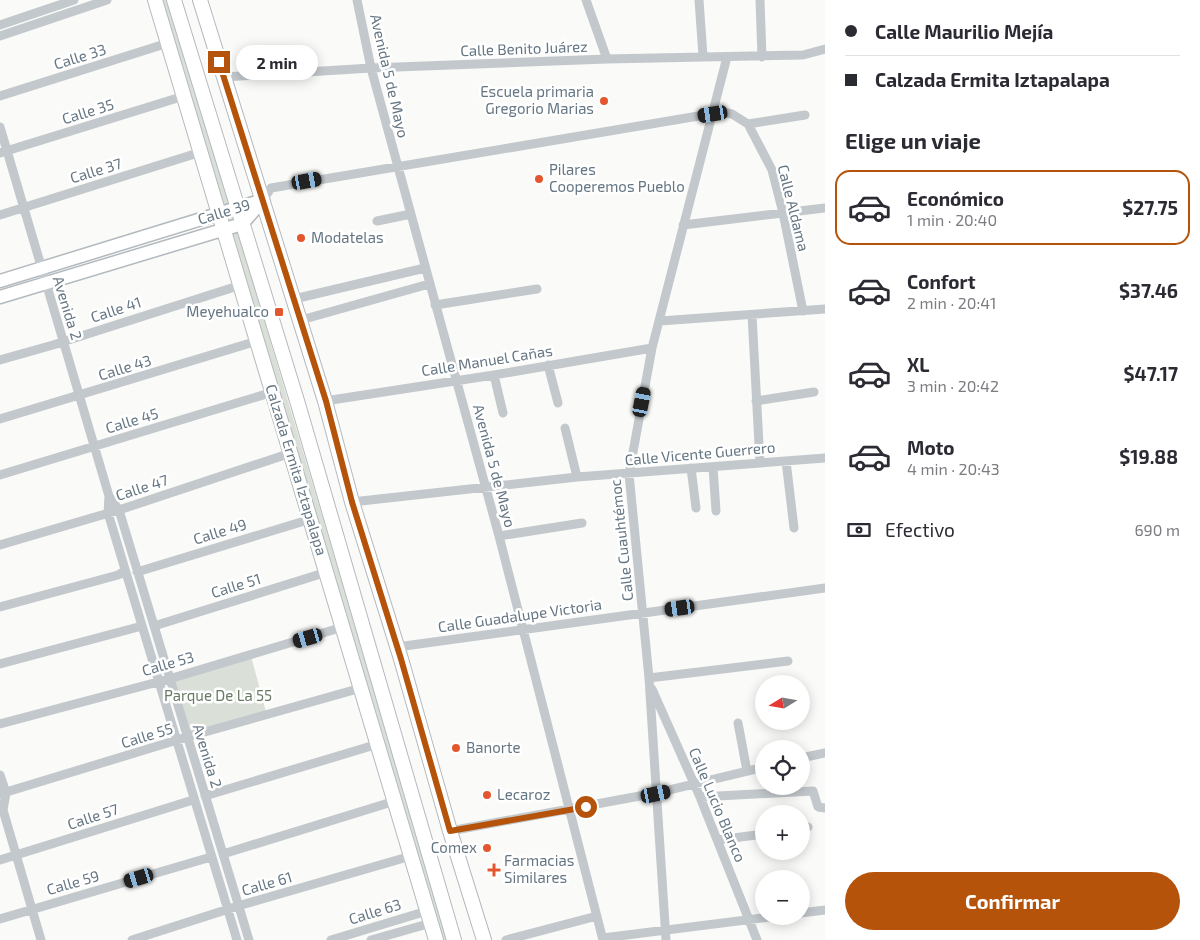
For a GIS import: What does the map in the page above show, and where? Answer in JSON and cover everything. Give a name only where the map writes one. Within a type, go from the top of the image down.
[{"type":"main road","name":"Calzada Ermita Iztapalapa","points":[[155,0],[436,940]]},
{"type":"main road","name":"Calzada Ermita Iztapalapa","points":[[174,0],[298,404],[454,940]]},
{"type":"main road","points":[[200,0],[326,401],[352,502],[484,940]]},
{"type":"main road","name":"Calle 39","points":[[0,280],[263,200]]},
{"type":"main road","name":"Calle 39","points":[[0,297],[242,224],[263,200]]},
{"type":"street","points":[[0,25],[74,0]]},
{"type":"street","points":[[0,36],[108,0]]},
{"type":"street","name":"Avenida 5 de Mayo","points":[[357,0],[371,68],[424,268],[499,536],[603,939]]},
{"type":"street","points":[[586,0],[607,59]]},
{"type":"street","points":[[699,0],[703,56]]},
{"type":"street","points":[[760,0],[762,56]]},
{"type":"street","name":"Calle 33","points":[[0,96],[168,44]]},
{"type":"street","name":"Calle Benito Juárez","points":[[224,77],[371,68],[607,59],[703,56],[803,56],[825,49]]},
{"type":"street","name":"Calle Cuauhtémoc","points":[[666,940],[644,613],[628,474],[652,348],[727,57]]},
{"type":"street","name":"Calle 35","points":[[4,152],[184,96]]},
{"type":"street","points":[[263,200],[271,188],[722,112],[732,114],[748,124],[805,115]]},
{"type":"street","name":"Calle Aldama","points":[[748,124],[772,170],[803,310]]},
{"type":"street","name":"Avenida 2","points":[[0,127],[4,152],[24,208],[110,496],[119,510],[249,940]]},
{"type":"street","name":"Calle 37","points":[[0,214],[201,152]]},
{"type":"street","points":[[683,225],[825,208]]},
{"type":"street","points":[[377,221],[411,214]]},
{"type":"street","points":[[294,299],[424,268]]},
{"type":"street","points":[[301,320],[429,284]]},
{"type":"street","name":"Calle 41","points":[[0,360],[63,342],[241,285]]},
{"type":"street","points":[[435,306],[537,289]]},
{"type":"street","points":[[660,322],[825,308]]},
{"type":"street","points":[[752,315],[760,463]]},
{"type":"street","name":"Calle 43","points":[[0,419],[258,341]]},
{"type":"street","name":"Calle Manuel Cañas","points":[[326,401],[652,348]]},
{"type":"street","points":[[548,365],[558,402]]},
{"type":"street","points":[[494,375],[503,413]]},
{"type":"street","name":"Calle 45","points":[[0,475],[273,392]]},
{"type":"street","points":[[756,401],[814,392]]},
{"type":"street","points":[[565,428],[577,478]]},
{"type":"street","name":"Calle 47","points":[[0,545],[119,510],[291,453]]},
{"type":"street","name":"Calle Vicente Guerrero","points":[[352,502],[485,486],[825,458]]},
{"type":"street","points":[[786,461],[794,528]]},
{"type":"street","points":[[713,467],[716,511]]},
{"type":"street","points":[[691,468],[696,508]]},
{"type":"street","name":"Avenida 2","points":[[110,496],[108,513],[237,940]]},
{"type":"street","name":"Calle 49","points":[[137,572],[311,519]]},
{"type":"street","points":[[499,536],[582,523]]},
{"type":"street","points":[[0,607],[118,576],[125,571]]},
{"type":"street","name":"Calle 51","points":[[154,626],[326,572]]},
{"type":"street","name":"Calle Guadalupe Victoria","points":[[397,647],[825,588]]},
{"type":"street","points":[[0,664],[142,626]]},
{"type":"street","name":"Calle 53","points":[[0,724],[169,679],[343,627]]},
{"type":"street","points":[[649,680],[788,661]]},
{"type":"street","name":"Calle Lucio Blanco","points":[[649,680],[718,840],[757,940]]},
{"type":"street","name":"Calle 55","points":[[3,794],[176,742],[187,737],[361,688]]},
{"type":"street","points":[[738,723],[747,771]]},
{"type":"street","points":[[205,796],[378,744]]},
{"type":"street","points":[[810,756],[825,753]]},
{"type":"street","points":[[450,831],[656,794],[755,769]]},
{"type":"street","points":[[0,775],[3,794],[1,809],[41,940]]},
{"type":"street","points":[[700,797],[813,791],[818,807],[825,808]]},
{"type":"street","name":"Calle 57","points":[[0,860],[194,800]]},
{"type":"street","points":[[223,854],[395,802]]},
{"type":"street","points":[[718,840],[755,835]]},
{"type":"street","name":"Calle 61","points":[[132,940],[238,906],[411,856]]},
{"type":"street","name":"Calle 59","points":[[0,919],[211,857]]},
{"type":"street","points":[[810,912],[825,910]]},
{"type":"street","points":[[506,940],[597,916]]},
{"type":"street","name":"Calle 63","points":[[331,940],[429,917]]},
{"type":"street","name":"Calle 63","points":[[371,940],[429,917]]},
{"type":"street","points":[[603,939],[755,919]]},
{"type":"green space","points":[[162,0],[169,0],[448,940],[442,940]]},
{"type":"green space","name":"Parque De La 55","points":[[251,656],[266,712],[189,734],[172,680]]},
{"type":"place","name":"Escuela primaria Gregorio Marias","points":[[604,101]]},
{"type":"place","name":"Pilares Cooperemos Pueblo","points":[[539,179]]},
{"type":"place","name":"Modatelas","points":[[301,238]]},
{"type":"place","name":"Meyehualco","points":[[279,312]]},
{"type":"place","name":"Banorte","points":[[456,748]]},
{"type":"place","name":"Lecaroz","points":[[487,795]]},
{"type":"place","name":"Comex","points":[[487,848]]},
{"type":"place","name":"Farmacias Similares","points":[[494,870]]},
{"type":"route","points":[[219,62],[326,401],[352,502],[401,659],[450,831],[586,807]]}]
